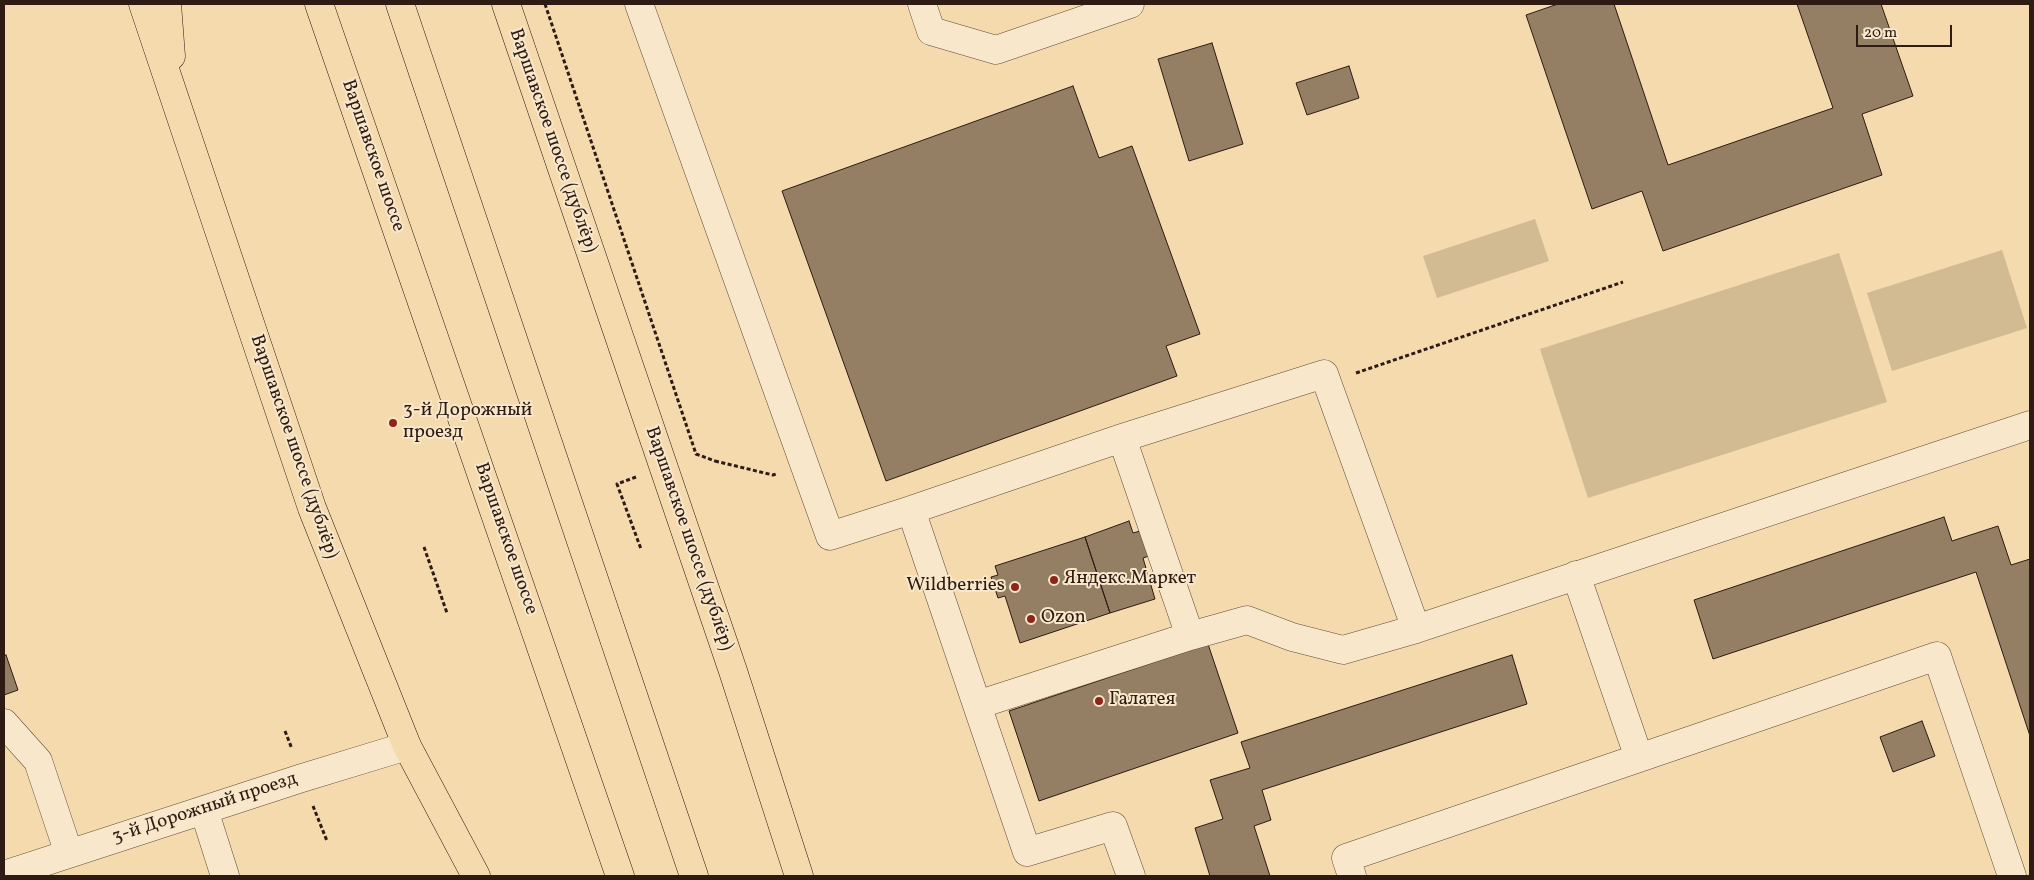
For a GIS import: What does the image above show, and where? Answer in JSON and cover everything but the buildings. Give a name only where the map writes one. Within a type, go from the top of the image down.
[{"type":"main road","name":"Варшавское шоссе (дублёр)","points":[[143,4],[312,508],[407,746],[476,876]]},
{"type":"main road","points":[[167,4],[173,95]]},
{"type":"main road","name":"Варшавское шоссе","points":[[319,4],[620,876]]},
{"type":"main road","points":[[400,4],[694,876]]},
{"type":"main road","name":"Варшавское шоссе (дублёр)","points":[[506,4],[734,671],[798,876]]},
{"type":"street","points":[[639,4],[830,536],[1122,438],[1324,374],[1416,629]]},
{"type":"street","points":[[922,4],[931,31],[996,50],[1130,4]]},
{"type":"street","points":[[977,705],[1190,636],[1246,620],[1292,637],[1343,650],[1416,629],[2030,424]]},
{"type":"street","points":[[1122,438],[1190,636]]},
{"type":"street","points":[[911,510],[1027,852],[1113,826],[1131,876]]},
{"type":"street","points":[[1576,575],[1638,758]]},
{"type":"street","points":[[1352,876],[1346,858],[1937,656],[2012,876]]},
{"type":"street","points":[[4,723],[38,761],[69,854]]},
{"type":"street","name":"3-й Дорожный проезд","points":[[4,875],[302,778],[407,746]]},
{"type":"street","points":[[204,810],[226,876]]},
{"type":"path","points":[[545,4],[696,454],[773,475]]},
{"type":"path","points":[[1327,383],[1623,282]]},
{"type":"path","points":[[618,484],[642,548]]},
{"type":"path","points":[[424,548],[447,613]]},
{"type":"shaded area","points":[[1535,219],[1549,261],[1437,298],[1423,256]]},
{"type":"shaded area","points":[[2002,250],[2027,328],[1892,371],[1867,293]]},
{"type":"shaded area","points":[[1839,253],[1887,402],[1588,498],[1540,349]]},
{"type":"place","name":"3-й Дорожный проезд","points":[[393,423]]},
{"type":"place","name":"Яндекс.Маркет","points":[[1054,580]]},
{"type":"place","name":"Wildberries","points":[[1015,587]]},
{"type":"place","name":"Ozon","points":[[1031,619]]},
{"type":"place","name":"Галатея","points":[[1099,701]]}]
